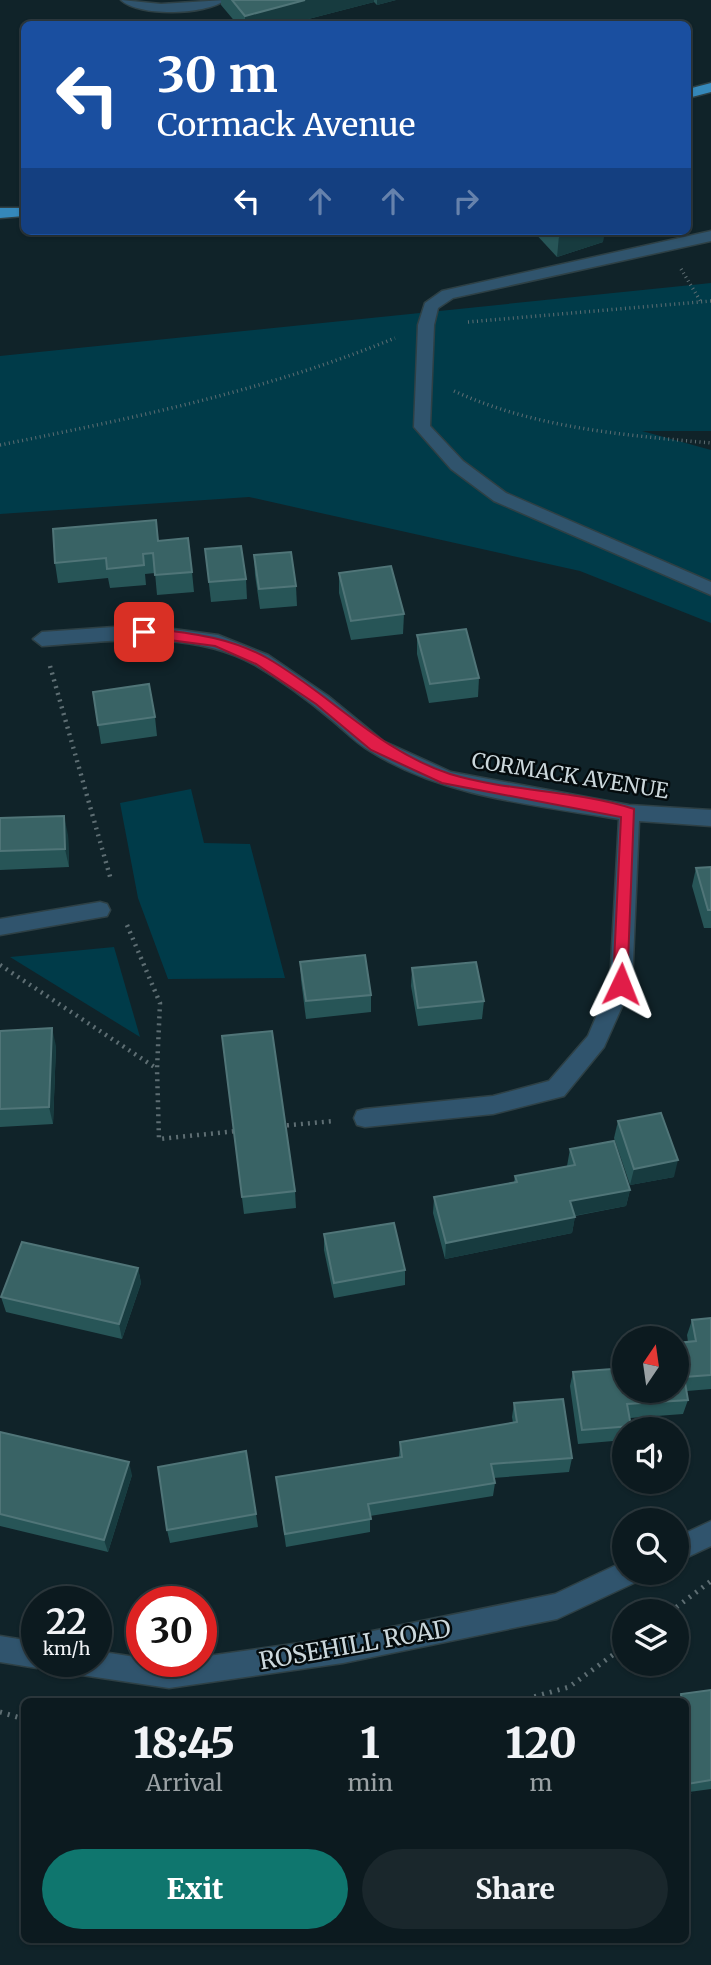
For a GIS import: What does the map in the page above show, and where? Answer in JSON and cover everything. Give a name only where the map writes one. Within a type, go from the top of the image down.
[{"type":"main road","points":[[691,93],[711,87]]},
{"type":"main road","points":[[0,213],[21,212]]},
{"type":"street","points":[[128,0],[137,5],[190,7],[218,0]]},
{"type":"street","points":[[656,235],[667,248]]},
{"type":"street","points":[[711,236],[667,248],[448,294],[431,306],[426,325],[422,427],[457,465],[500,497],[711,589]]},
{"type":"street","name":"CORMACK AVENUE","points":[[42,639],[144,632],[218,642],[271,667],[321,701],[376,746],[447,779],[628,813],[711,818]]},
{"type":"street","points":[[365,1118],[492,1105],[556,1089],[596,1041],[621,984],[628,813]]},
{"type":"street","points":[[0,927],[100,910]]},
{"type":"street","points":[[689,1544],[711,1533]]},
{"type":"street","name":"ROSEHILL ROAD","points":[[112,1667],[169,1675],[343,1650],[557,1606],[612,1580]]},
{"type":"street","points":[[0,1649],[21,1652]]},
{"type":"path","points":[[667,248],[701,302]]},
{"type":"path","points":[[0,445],[163,412],[356,354],[426,325],[711,301]]},
{"type":"path","points":[[425,376],[471,401],[544,421],[625,436],[711,443]]},
{"type":"path","points":[[42,639],[115,892]]},
{"type":"path","points":[[124,918],[160,1003],[157,1069],[159,1139],[241,1130]]},
{"type":"path","points":[[0,965],[157,1069]]},
{"type":"path","points":[[269,1128],[365,1118]]},
{"type":"path","points":[[687,1599],[711,1581]]},
{"type":"path","points":[[530,1698],[569,1687],[612,1656]]},
{"type":"path","points":[[0,1712],[21,1718]]},
{"type":"shaded area","points":[[711,283],[711,431],[642,431],[711,450],[711,623],[580,571],[249,497],[0,514],[0,356]]},
{"type":"shaded area","points":[[191,789],[204,843],[250,844],[285,978],[168,979],[138,898],[120,803]]},
{"type":"shaded area","points":[[114,947],[140,1037],[10,957]]},
{"type":"building","points":[[232,0],[305,0],[245,16]]},
{"type":"building","points":[[156,520],[158,541],[188,538],[192,572],[155,575],[153,553],[143,554],[144,565],[107,569],[106,558],[55,563],[53,529]]},
{"type":"building","points":[[241,546],[246,579],[209,582],[205,549]]},
{"type":"building","points":[[291,552],[296,586],[259,589],[254,555]]},
{"type":"building","points":[[391,566],[404,614],[351,621],[339,573]]},
{"type":"building","points":[[466,629],[479,678],[430,684],[417,635]]},
{"type":"building","points":[[149,684],[155,717],[98,725],[93,692]]},
{"type":"building","points":[[64,816],[65,849],[0,851],[0,818]]},
{"type":"building","points":[[711,867],[711,910],[708,910],[696,868]]},
{"type":"building","points":[[365,955],[371,995],[306,1001],[300,962]]},
{"type":"building","points":[[476,962],[484,1001],[418,1008],[412,968]]},
{"type":"building","points":[[52,1028],[49,1107],[0,1109],[0,1031]]},
{"type":"building","points":[[272,1031],[295,1191],[242,1197],[222,1036]]},
{"type":"building","points":[[661,1113],[678,1160],[634,1169],[618,1121]]},
{"type":"building","points":[[614,1141],[630,1190],[570,1201],[575,1217],[446,1243],[434,1197],[517,1182],[515,1176],[575,1165],[570,1149]]},
{"type":"building","points":[[394,1223],[405,1270],[334,1283],[324,1234]]},
{"type":"building","points":[[22,1242],[138,1268],[119,1324],[1,1297]]},
{"type":"building","points":[[711,1318],[711,1375],[690,1377],[690,1342],[696,1341],[692,1320]]},
{"type":"building","points":[[612,1369],[612,1404],[627,1404],[629,1417],[612,1417],[612,1428],[582,1430],[573,1372]]},
{"type":"building","points":[[563,1399],[572,1458],[491,1464],[495,1483],[368,1504],[371,1519],[285,1534],[276,1477],[402,1457],[400,1442],[517,1422],[514,1403]]},
{"type":"building","points":[[0,1432],[129,1462],[104,1540],[0,1514]]},
{"type":"building","points":[[246,1451],[256,1514],[167,1530],[158,1467]]},
{"type":"building","points":[[711,1690],[711,1780],[689,1784],[689,1698],[682,1698],[681,1694]]},
{"type":"route","points":[[144,632],[218,642],[261,660],[321,701],[376,746],[447,779],[530,797],[628,813],[621,984]]}]
